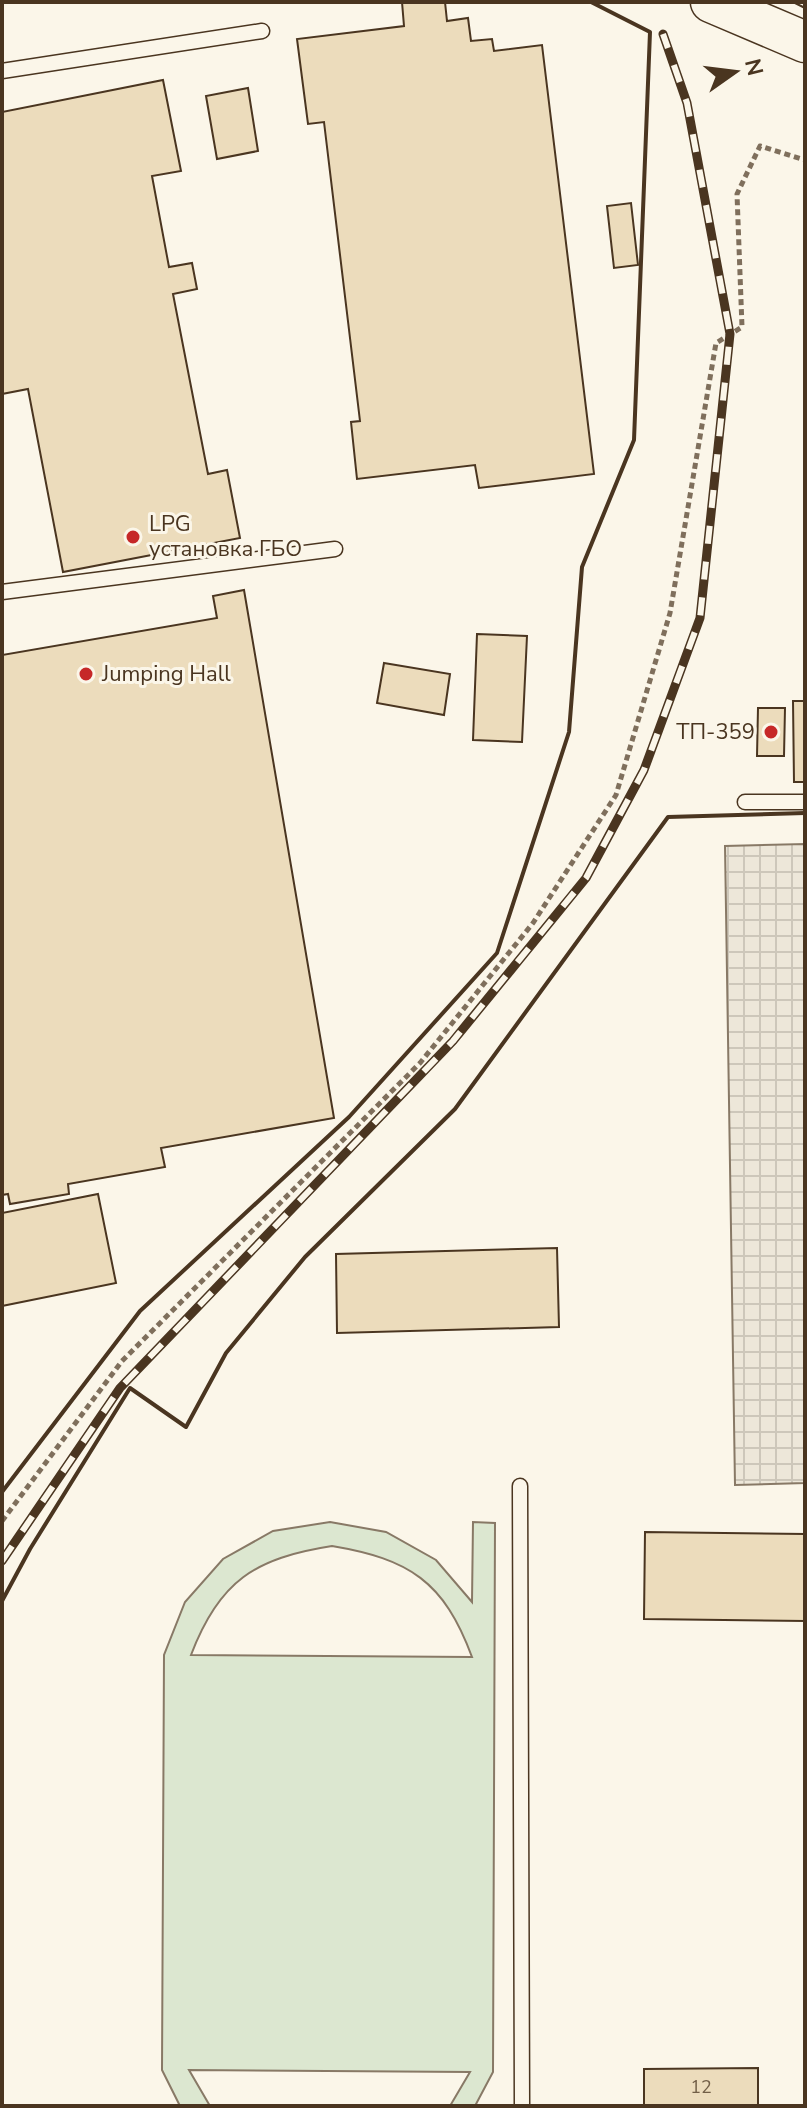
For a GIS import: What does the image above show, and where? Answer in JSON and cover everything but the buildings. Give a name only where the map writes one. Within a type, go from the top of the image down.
[{"type":"main road","points":[[711,2],[805,42]]},
{"type":"lane","points":[[2,71],[262,31]]},
{"type":"lane","points":[[2,592],[335,549]]},
{"type":"lane","points":[[745,802],[805,802]]},
{"type":"lane","points":[[520,1486],[522,2106]]},
{"type":"path","points":[[2,1521],[122,1361],[420,1063],[533,923],[616,795],[670,613],[716,343],[742,327],[737,194],[760,146],[805,160]]},
{"type":"green space","points":[[330,1522],[386,1532],[436,1560],[472,1602],[473,1522],[495,1523],[493,2072],[475,2106],[450,2106],[470,2072],[189,2070],[210,2106],[180,2106],[162,2070],[164,1655],[185,1602],[223,1559],[273,1531]],"holes":[[[332,1546],[359,1551],[403,1567],[436,1592],[449,1609],[472,1657],[191,1655],[214,1608],[243,1577],[261,1566],[305,1551]]]},
{"type":"shaded area","points":[[805,844],[805,1483],[735,1485],[725,846]]},
{"type":"tram line","points":[[793,2],[805,8]]},
{"type":"railway","points":[[2,1561],[120,1388],[453,1041],[586,878],[644,770],[700,618],[730,334],[687,103],[663,34]]},
{"type":"wall","points":[[2,1492],[140,1311],[349,1117],[497,953],[569,732],[582,567],[634,440],[650,32],[591,2]]},
{"type":"wall","points":[[2,1601],[30,1549],[130,1388],[186,1427],[226,1353],[305,1257],[455,1109],[668,817],[805,813]]},
{"type":"place","name":"LPG установка ГБО","points":[[133,537]]},
{"type":"place","name":"Jumping Hall","points":[[86,674]]},
{"type":"place","name":"ТП-359","points":[[771,732]]}]
